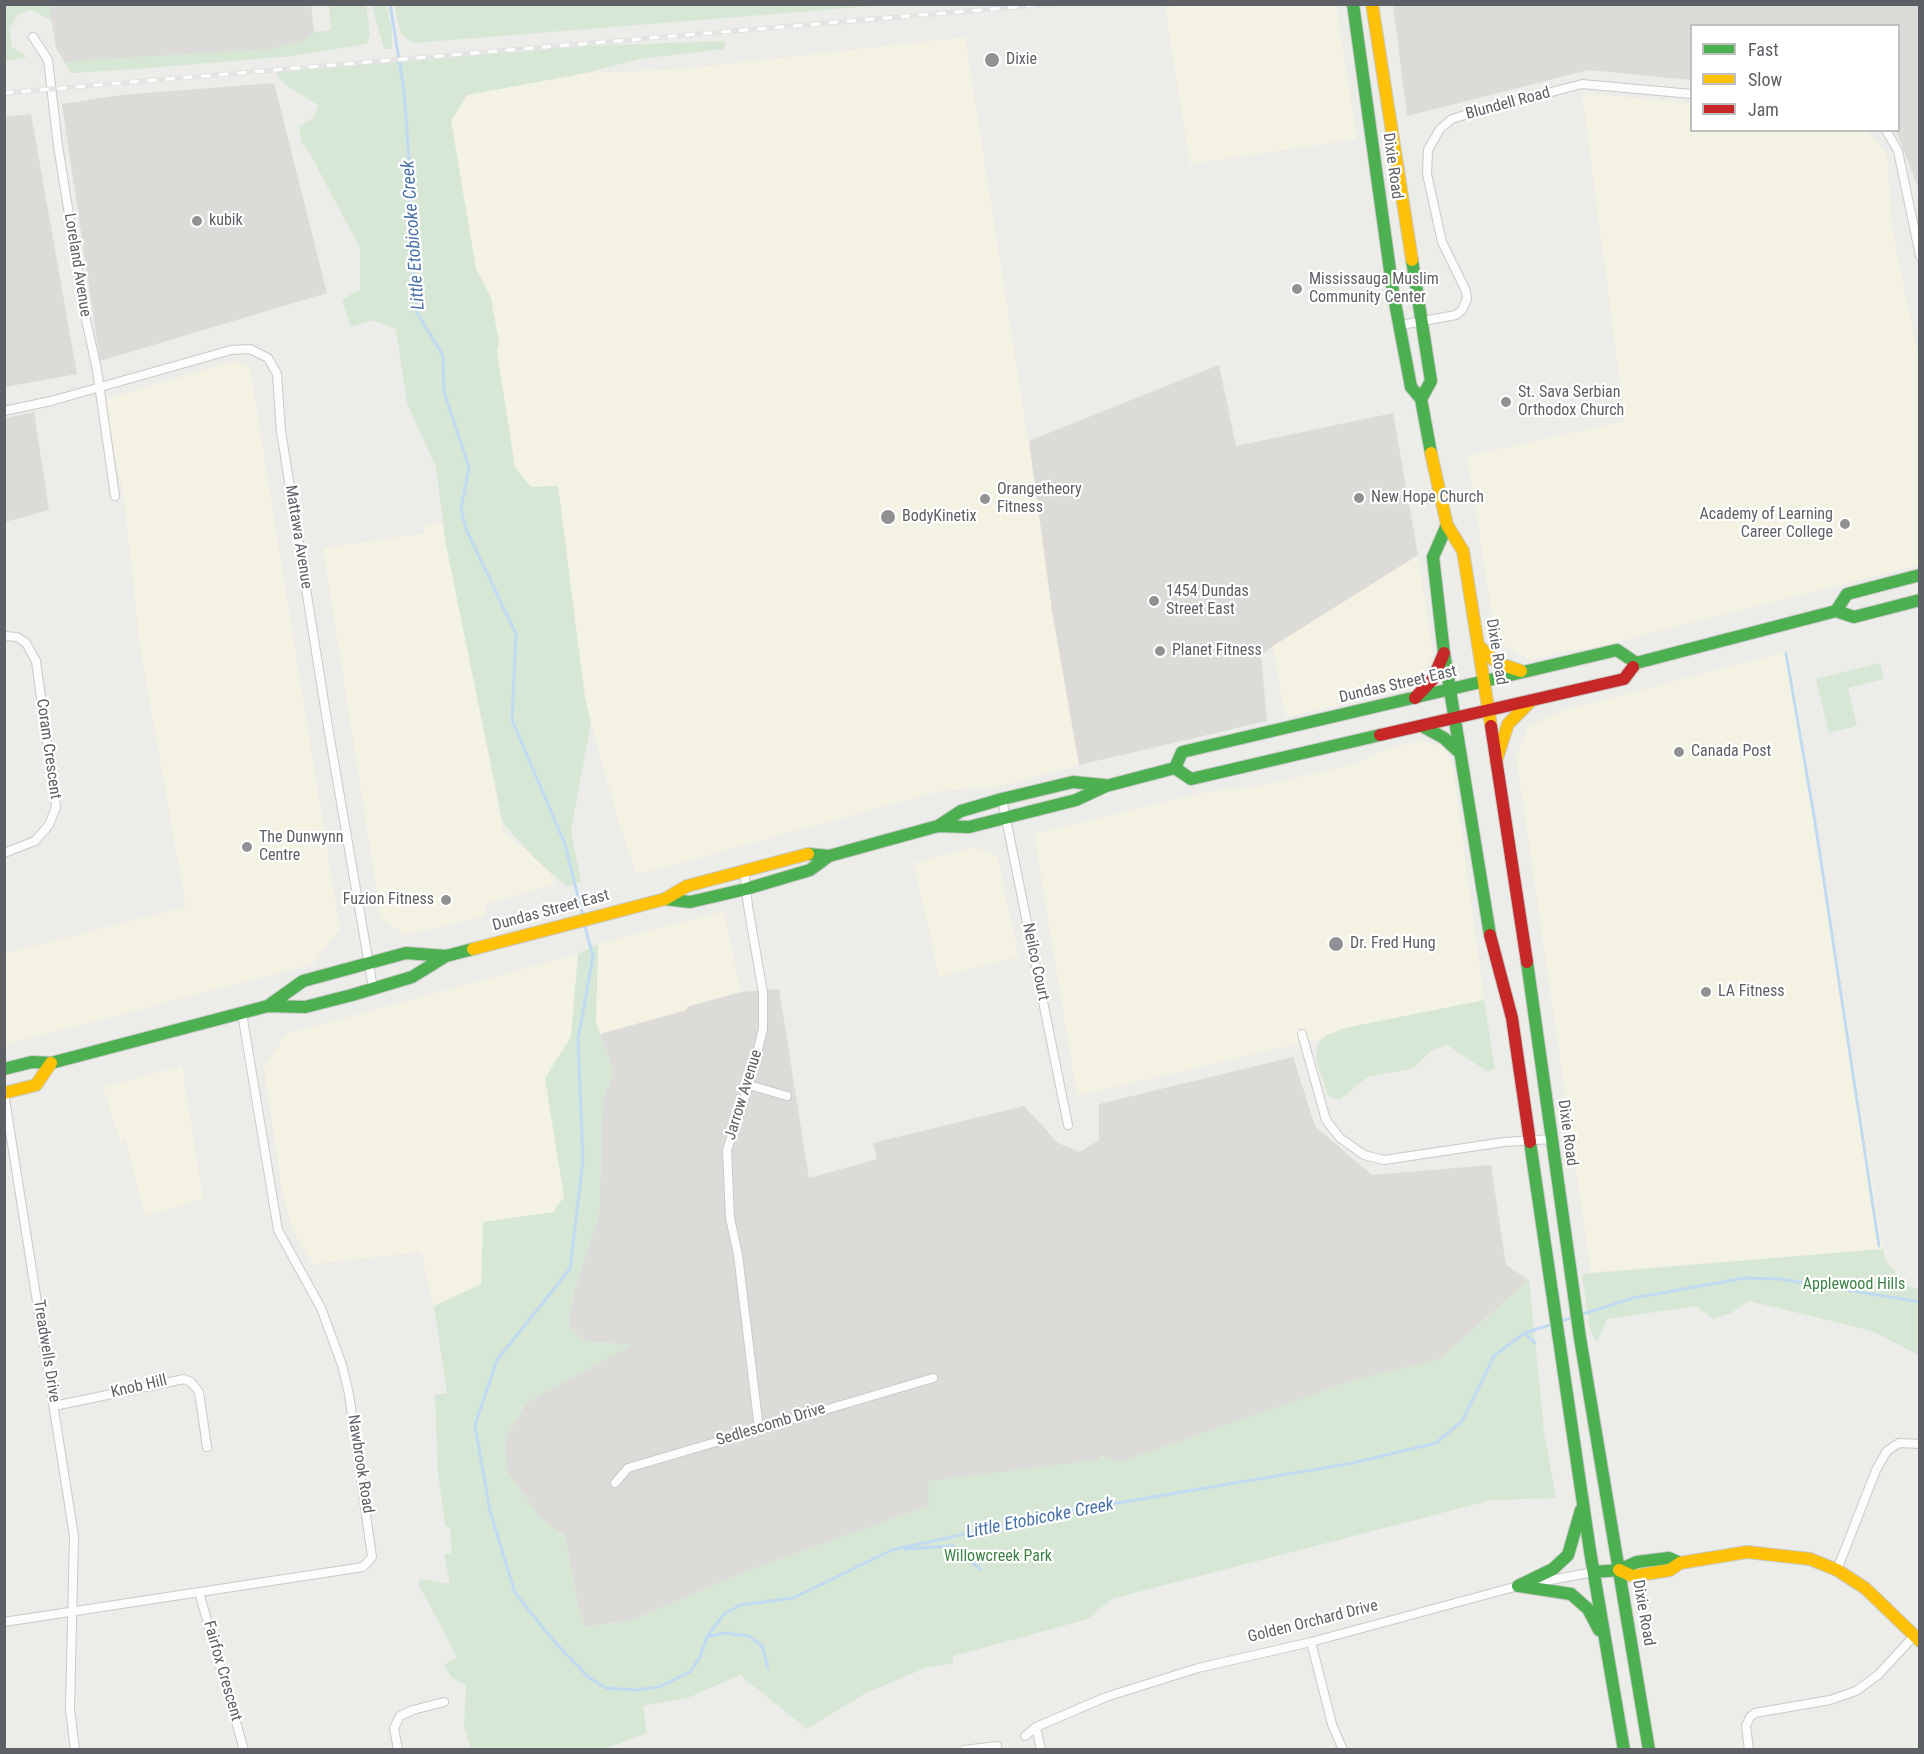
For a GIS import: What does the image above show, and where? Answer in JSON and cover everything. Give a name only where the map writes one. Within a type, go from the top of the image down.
[{"type":"main road","name":"Dixie Road","points":[[1353,4],[1393,292],[1411,387],[1422,399],[1440,500],[1447,525],[1464,551],[1580,1338],[1649,1749]]},
{"type":"main road","name":"Dixie Road","points":[[1372,4],[1431,381],[1422,399]]},
{"type":"main road","points":[[1447,525],[1433,557],[1444,653],[1492,949],[1512,1018],[1528,1140],[1583,1504],[1624,1749]]},
{"type":"main road","points":[[1836,611],[1847,594],[1918,575]]},
{"type":"main road","points":[[1175,768],[1191,779],[1624,679],[1636,663],[1836,611],[1854,617],[1920,600]]},
{"type":"main road","points":[[1478,645],[1497,663],[1526,672]]},
{"type":"main road","name":"Dundas Street East","points":[[4,1069],[32,1062],[51,1063],[268,1006],[305,1007],[412,977],[446,956],[665,899],[687,886],[744,869],[805,854],[829,856],[938,826],[969,827],[1076,800],[1106,786],[1175,768],[1182,752],[1617,650],[1636,663]]},
{"type":"main road","points":[[1415,698],[1433,679],[1444,653]]},
{"type":"main road","points":[[1496,761],[1508,724],[1533,700]]},
{"type":"main road","points":[[1422,726],[1444,738],[1460,753]]},
{"type":"main road","name":"Dundas Street East","points":[[938,826],[961,811],[1072,782],[1106,786]]},
{"type":"main road","name":"Dundas Street East","points":[[665,899],[690,902],[746,889],[810,870],[829,856]]},
{"type":"main road","name":"Dundas Street East","points":[[268,1006],[303,981],[406,953],[446,956]]},
{"type":"main road","points":[[5,1093],[36,1085],[51,1063]]},
{"type":"main road","points":[[1518,1586],[1553,1569],[1568,1555],[1574,1541],[1583,1504]]},
{"type":"main road","name":"Golden Orchard Drive","points":[[1594,1572],[1619,1570],[1632,1576],[1640,1575],[1670,1570],[1680,1563],[1747,1552],[1779,1553],[1810,1558],[1837,1570],[1865,1588],[1917,1639]]},
{"type":"main road","points":[[1518,1586],[1571,1594],[1588,1609],[1605,1640]]},
{"type":"street","name":"Loreland Avenue","points":[[33,37],[48,60],[58,146],[115,496]]},
{"type":"street","name":"Blundell Road","points":[[1401,325],[1456,315],[1462,310],[1467,299],[1466,291],[1442,242],[1427,174],[1428,150],[1440,129],[1452,119],[1582,84],[1690,94]]},
{"type":"street","points":[[1887,132],[1898,151],[1920,256]]},
{"type":"street","name":"Mattawa Avenue","points":[[4,411],[51,401],[231,350],[250,349],[268,358],[277,374],[281,431],[373,988]]},
{"type":"street","name":"Coram Crescent","points":[[4,636],[17,637],[26,643],[36,661],[56,807],[53,819],[41,836],[23,847],[4,853]]},
{"type":"street","name":"Neilco Court","points":[[1002,799],[1068,1125]]},
{"type":"street","name":"Jarrow Avenue","points":[[744,869],[763,1005],[763,1029],[749,1085],[727,1150],[730,1218],[738,1255],[759,1429]]},
{"type":"street","name":"Nawbrook Road","points":[[4,1622],[363,1567],[372,1557],[349,1394],[342,1365],[321,1308],[288,1253],[276,1222],[242,1013]]},
{"type":"street","points":[[1302,1034],[1326,1120],[1340,1138],[1364,1155],[1394,1159],[1528,1140],[1552,1139]]},
{"type":"street","points":[[749,1085],[788,1096]]},
{"type":"street","name":"Treadwells Drive","points":[[5,1093],[74,1536],[72,1611]]},
{"type":"street","name":"Sedlescomb Drive","points":[[615,1483],[628,1468],[933,1378]]},
{"type":"street","name":"Knob Hill","points":[[54,1407],[184,1379],[191,1382],[199,1392],[207,1447]]},
{"type":"street","points":[[1837,1570],[1876,1470],[1887,1451],[1899,1443],[1920,1444]]},
{"type":"street","name":"Golden Orchard Drive","points":[[1025,1736],[1036,1727],[1106,1697],[1220,1662],[1311,1642],[1518,1586],[1594,1572]]},
{"type":"street","name":"Fairfox Crescent","points":[[199,1592],[244,1749]]},
{"type":"street","points":[[72,1611],[70,1709],[75,1749]]},
{"type":"street","points":[[1749,1749],[1746,1726],[1750,1717],[1755,1713],[1830,1700],[1856,1691],[1878,1675],[1917,1639]]},
{"type":"street","points":[[1311,1642],[1332,1724],[1343,1749]]},
{"type":"street","points":[[398,1749],[394,1728],[400,1716],[444,1702]]},
{"type":"street","points":[[1036,1727],[1041,1749]]},
{"type":"street","points":[[964,1749],[997,1746]]},
{"type":"shaded area","points":[[49,5],[311,5],[315,39],[291,56],[71,73],[56,48]]},
{"type":"shaded area","points":[[1336,5],[1357,139],[1190,164],[1165,7]]},
{"type":"shaded area","points":[[1393,5],[1919,5],[1919,190],[1896,132],[1900,132],[1900,24],[1690,24],[1690,80],[1589,70],[1407,116]]},
{"type":"shaded area","points":[[965,37],[1079,765],[999,787],[940,791],[637,875],[616,814],[585,699],[558,486],[531,487],[515,467],[491,298],[476,269],[451,121],[467,95],[586,73],[683,69]]},
{"type":"shaded area","points":[[274,83],[327,293],[100,361],[62,104],[121,95]]},
{"type":"shaded area","points":[[1582,93],[1690,103],[1690,132],[1868,132],[1887,154],[1892,228],[1919,361],[1919,565],[1597,647],[1560,652],[1531,661],[1496,640],[1467,456],[1625,421]]},
{"type":"shaded area","points":[[31,114],[77,374],[5,387],[5,117]]},
{"type":"shaded area","points":[[234,361],[250,368],[340,929],[313,964],[5,1045],[5,953],[186,907],[140,646],[124,498],[103,400]]},
{"type":"shaded area","points":[[1219,365],[1236,446],[1393,413],[1418,555],[1273,646],[1261,656],[1267,721],[1079,765],[1052,611],[1029,441]]},
{"type":"shaded area","points":[[34,412],[49,510],[5,522],[5,418]]},
{"type":"shaded area","points":[[442,522],[503,831],[520,847],[539,851],[555,884],[485,904],[486,916],[405,935],[381,918],[323,548],[425,533],[424,525]]},
{"type":"shaded area","points":[[1418,555],[1433,655],[1423,678],[1407,689],[1288,717],[1284,712],[1273,646]]},
{"type":"shaded area","points":[[1789,651],[1883,1249],[1591,1272],[1516,755],[1529,726],[1565,710]]},
{"type":"shaded area","points":[[1420,741],[1441,746],[1453,766],[1484,1000],[1077,1096],[1034,834],[1207,792],[1260,786],[1355,764],[1386,749]]},
{"type":"shaded area","points":[[975,847],[997,856],[1019,957],[939,977],[914,863]]},
{"type":"shaded area","points":[[724,911],[741,992],[687,1006],[687,1010],[600,1034],[596,1023],[598,944]]},
{"type":"shaded area","points":[[578,954],[571,1037],[545,1079],[564,1197],[553,1212],[484,1222],[481,1284],[434,1306],[421,1252],[313,1264],[293,1230],[283,1197],[264,1068],[286,1034]]},
{"type":"shaded area","points":[[779,989],[809,1178],[877,1159],[873,1143],[1024,1106],[1058,1143],[1080,1152],[1099,1140],[1099,1104],[1293,1057],[1315,1126],[1372,1175],[1491,1165],[1506,1265],[1529,1280],[1440,1359],[1120,1462],[1102,1456],[1097,1460],[928,1506],[745,1572],[633,1620],[585,1627],[578,1606],[565,1536],[540,1518],[507,1471],[505,1438],[527,1402],[631,1345],[584,1341],[568,1324],[574,1292],[599,1214],[603,1098],[614,1073],[600,1034],[687,1010],[687,1007],[741,992]]},
{"type":"shaded area","points":[[182,1066],[203,1199],[145,1216],[124,1136],[121,1144],[103,1087]]},
{"type":"green space","points":[[5,4],[49,5],[52,21],[31,10],[19,14],[9,28],[12,47],[27,57],[5,61]]},
{"type":"green space","points":[[394,4],[885,5],[414,43],[401,34]]},
{"type":"green space","points":[[329,5],[366,5],[370,34],[367,44],[291,56],[137,69],[71,73],[65,64],[69,61],[271,49],[302,41],[315,32],[331,30]]},
{"type":"green space","points":[[372,5],[386,5],[392,29],[392,49],[384,49]]},
{"type":"green space","points":[[725,41],[724,49],[639,59],[586,73],[467,95],[451,121],[476,269],[491,298],[515,467],[531,487],[558,486],[585,698],[591,722],[571,830],[581,882],[567,886],[534,858],[503,823],[446,545],[436,467],[407,403],[396,329],[372,320],[351,327],[342,300],[360,289],[360,248],[309,152],[301,142],[299,127],[314,117],[318,105],[280,80],[277,72],[588,46]]},
{"type":"green space","points":[[1880,663],[1884,679],[1848,688],[1857,726],[1829,733],[1816,679]]},
{"type":"green space","name":"Willowcreek Park","points":[[598,944],[596,1023],[614,1073],[603,1098],[599,1214],[574,1292],[568,1324],[584,1341],[632,1345],[527,1402],[505,1438],[507,1471],[540,1518],[565,1536],[578,1606],[585,1627],[633,1620],[745,1572],[928,1506],[929,1481],[1097,1460],[1102,1456],[1120,1462],[1357,1379],[1440,1359],[1529,1280],[1544,1432],[1556,1498],[1492,1500],[1111,1599],[1088,1619],[953,1656],[953,1663],[925,1668],[864,1694],[807,1729],[740,1675],[690,1697],[643,1706],[647,1733],[605,1749],[471,1749],[464,1726],[466,1685],[451,1677],[444,1665],[457,1657],[419,1585],[419,1579],[450,1584],[444,1554],[452,1553],[450,1527],[445,1526],[438,1472],[435,1395],[447,1393],[434,1306],[481,1284],[483,1222],[553,1212],[564,1197],[545,1078],[571,1037],[578,954]]},
{"type":"green space","points":[[1484,1000],[1495,1069],[1487,1071],[1447,1045],[1431,1051],[1412,1069],[1369,1076],[1339,1100],[1328,1096],[1316,1060],[1317,1046],[1325,1036],[1345,1028]]},
{"type":"green space","name":"Applewood Hills","points":[[1883,1249],[1885,1260],[1906,1285],[1919,1289],[1919,1355],[1872,1331],[1749,1301],[1731,1313],[1713,1319],[1696,1306],[1607,1319],[1597,1343],[1590,1330],[1582,1274]]},
{"type":"waterway","name":"Little Etobicoke Creek","points":[[390,4],[404,90],[410,174],[410,239],[417,313],[443,355],[444,392],[469,467],[461,509],[466,529],[516,634],[512,720],[565,844],[583,917]]},
{"type":"waterway","points":[[1786,653],[1815,822],[1879,1246]]},
{"type":"waterway","name":"Little Etobicoke Creek","points":[[584,923],[593,957],[578,1039],[583,1160],[570,1269],[497,1360],[475,1425],[490,1511],[515,1593],[553,1640],[588,1677],[606,1688],[635,1690],[659,1687],[690,1672],[700,1657],[707,1637],[724,1614],[741,1605],[793,1598],[892,1550],[1064,1512],[1353,1463],[1436,1443],[1462,1421],[1494,1356],[1524,1333],[1553,1324]]},
{"type":"waterway","name":"Little Etobicoke Creek","points":[[1580,1315],[1633,1298],[1745,1278],[1780,1279],[1920,1302]]},
{"type":"waterway","name":"Little Etobicoke Creek","points":[[1560,1322],[1573,1317]]},
{"type":"waterway","points":[[1524,1333],[1535,1343]]},
{"type":"waterway","points":[[905,1549],[953,1546],[981,1570]]},
{"type":"waterway","points":[[707,1637],[725,1633],[749,1636],[762,1646],[768,1668]]},
{"type":"railway","points":[[4,93],[1051,4]]},
{"type":"traffic: fast","points":[[1353,4],[1393,292],[1411,387],[1421,399],[1431,453]]},
{"type":"traffic: fast","points":[[1412,260],[1431,381],[1421,399]]},
{"type":"traffic: fast","points":[[1447,525],[1433,557],[1444,653],[1490,935]]},
{"type":"traffic: fast","points":[[1836,611],[1847,594],[1920,575]]},
{"type":"traffic: fast","points":[[1633,667],[1636,663],[1836,611],[1854,617],[1920,600]]},
{"type":"traffic: fast","points":[[1175,768],[1182,752],[1617,650],[1636,663]]},
{"type":"traffic: fast","points":[[1422,726],[1444,738],[1460,753]]},
{"type":"traffic: fast","points":[[808,854],[829,856],[938,826],[969,827],[1076,800],[1106,786],[1175,768],[1191,779],[1380,735]]},
{"type":"traffic: fast","points":[[938,826],[961,811],[1002,799],[1073,782],[1104,785]]},
{"type":"traffic: fast","points":[[665,899],[690,902],[746,889],[810,870],[829,856]]},
{"type":"traffic: fast","points":[[4,1069],[32,1062],[51,1063],[268,1006],[305,1007],[352,995],[412,977],[446,956],[473,949]]},
{"type":"traffic: fast","points":[[268,1006],[303,981],[406,953],[446,956]]},
{"type":"traffic: fast","points":[[1527,962],[1580,1338],[1649,1750]]},
{"type":"traffic: fast","points":[[1530,1142],[1590,1551],[1624,1750]]},
{"type":"traffic: fast","points":[[1518,1586],[1553,1569],[1568,1555],[1581,1510]]},
{"type":"traffic: fast","points":[[1594,1572],[1619,1570],[1637,1562],[1669,1558],[1680,1563]]},
{"type":"traffic: fast","points":[[1519,1586],[1571,1594],[1588,1609],[1599,1630]]},
{"type":"traffic: slow","points":[[1372,4],[1412,260]]},
{"type":"traffic: slow","points":[[1431,453],[1447,525],[1463,551],[1491,726]]},
{"type":"traffic: slow","points":[[1478,645],[1497,663],[1521,671]]},
{"type":"traffic: slow","points":[[1496,761],[1508,724],[1530,702]]},
{"type":"traffic: slow","points":[[473,949],[665,899],[687,886],[808,854]]},
{"type":"traffic: slow","points":[[4,1093],[36,1085],[51,1063]]},
{"type":"traffic: slow","points":[[1619,1570],[1632,1576],[1640,1575],[1670,1570],[1680,1563],[1747,1552],[1810,1559],[1837,1570],[1865,1588],[1920,1641]]},
{"type":"traffic: jam","points":[[1415,698],[1433,679],[1444,653]]},
{"type":"traffic: jam","points":[[1380,735],[1624,679],[1633,667]]},
{"type":"traffic: jam","points":[[1491,726],[1527,962]]},
{"type":"traffic: jam","points":[[1490,935],[1512,1018],[1530,1142]]},
{"type":"place","name":"Dixie","points":[[992,60]]},
{"type":"place","name":"kubik","points":[[197,221]]},
{"type":"place","name":"Mississauga Muslim Community Center","points":[[1297,289]]},
{"type":"place","name":"St. Sava Serbian Orthodox Church","points":[[1506,402]]},
{"type":"place","name":"New Hope Church","points":[[1359,498]]},
{"type":"place","name":"Orangetheory Fitness","points":[[985,499]]},
{"type":"place","name":"BodyKinetix","points":[[888,517]]},
{"type":"place","name":"Academy of Learning Career College","points":[[1845,524]]},
{"type":"place","name":"1454 Dundas Street East","points":[[1154,601]]},
{"type":"place","name":"Planet Fitness","points":[[1160,651]]},
{"type":"place","name":"Canada Post","points":[[1679,752]]},
{"type":"place","name":"The Dunwynn Centre","points":[[247,847]]},
{"type":"place","name":"Fuzion Fitness","points":[[446,900]]},
{"type":"place","name":"Dr. Fred Hung","points":[[1336,944]]},
{"type":"place","name":"LA Fitness","points":[[1706,992]]}]
